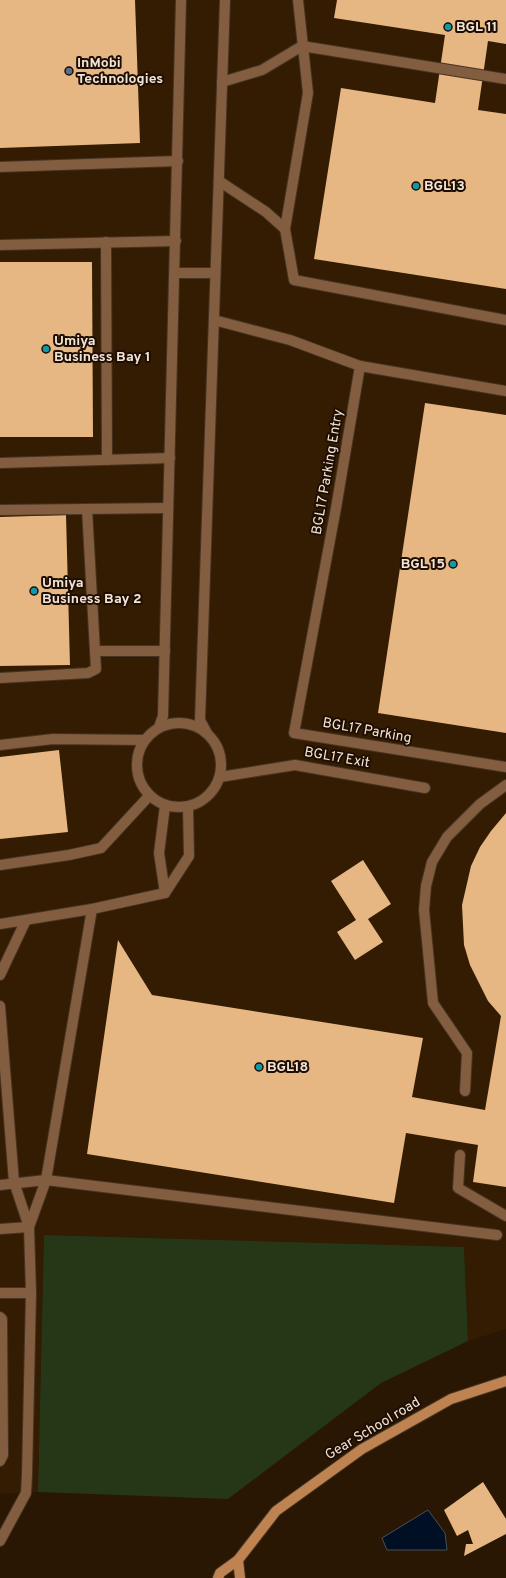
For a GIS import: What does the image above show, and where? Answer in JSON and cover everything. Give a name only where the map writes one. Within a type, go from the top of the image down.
[{"type":"main road","name":"Gear School road","points":[[218,1578],[220,1573],[238,1560],[276,1511],[362,1449],[451,1400],[506,1381]]},
{"type":"main road","points":[[238,1560],[240,1578]]},
{"type":"street","points":[[159,727],[163,716],[165,650],[176,273],[181,0]]},
{"type":"street","points":[[206,732],[188,723],[169,724],[159,727],[144,740],[137,754],[137,772],[139,781],[149,796],[165,806],[188,807],[202,801],[208,796],[216,786],[220,777],[221,769],[220,754],[200,720],[225,0]]},
{"type":"street","points":[[298,0],[308,93],[285,229],[294,280],[506,320]]},
{"type":"street","points":[[222,82],[262,70],[302,46],[506,79]]},
{"type":"street","points":[[0,167],[178,161]]},
{"type":"street","points":[[219,181],[266,212],[285,229]]},
{"type":"street","points":[[0,245],[176,241]]},
{"type":"street","points":[[106,242],[108,460]]},
{"type":"street","points":[[176,273],[215,273]]},
{"type":"street","points":[[214,320],[290,340],[360,366],[506,391]]},
{"type":"street","name":"BGL17 Parking Entry","points":[[294,732],[336,508],[360,366]]},
{"type":"street","points":[[0,463],[170,458]]},
{"type":"street","points":[[0,510],[168,508]]},
{"type":"street","points":[[0,678],[88,674],[96,669],[87,509]]},
{"type":"street","points":[[95,651],[165,650]]},
{"type":"street","name":"BGL17 Parking","points":[[294,732],[435,757],[506,767]]},
{"type":"street","points":[[0,745],[53,739],[144,740]]},
{"type":"street","name":"BGL17 Exit","points":[[220,777],[295,765],[425,788]]},
{"type":"street","points":[[465,1091],[467,1053],[433,1003],[424,910],[426,886],[432,862],[447,837],[480,804],[506,785]]},
{"type":"street","points":[[0,865],[69,855],[101,848],[149,796]]},
{"type":"street","points":[[165,806],[159,853],[165,892]]},
{"type":"street","points":[[0,924],[92,909],[165,892],[189,856],[188,807]]},
{"type":"street","points":[[29,1227],[46,1180],[92,909]]},
{"type":"street","points":[[0,975],[26,920]]},
{"type":"street","points":[[0,1006],[14,1182],[29,1227],[31,1293],[26,1493],[0,1541]]},
{"type":"street","points":[[460,1155],[458,1188],[506,1216]]},
{"type":"street","points":[[0,1185],[14,1182],[46,1180],[498,1235]]},
{"type":"street","points":[[0,1229],[29,1227]]},
{"type":"street","points":[[0,1293],[31,1293]]},
{"type":"street","points":[[0,1317],[2,1319],[3,1455],[0,1461]]},
{"type":"shaded area","points":[[0,0],[506,0],[506,1329],[468,1341],[464,1247],[44,1235],[38,1492],[0,1494]]},
{"type":"green space","points":[[44,1235],[464,1247],[468,1341],[381,1383],[228,1499],[38,1492]]},
{"type":"water","points":[[428,1510],[445,1533],[447,1550],[387,1550],[382,1538]]},
{"type":"building","name":"InMobi Technologies","points":[[0,0],[135,0],[140,143],[0,148]]},
{"type":"building","name":"BGL13","points":[[337,0],[506,0],[506,44],[488,41],[478,110],[506,114],[506,289],[314,259],[341,88],[435,103],[445,35],[334,18]]},
{"type":"building","name":"Umiya Business Bay 1","points":[[0,262],[92,262],[93,437],[0,437]]},
{"type":"building","name":"BGL 15","points":[[425,403],[506,415],[506,733],[378,713]]},
{"type":"building","name":"Umiya Business Bay 2","points":[[66,515],[70,665],[0,666],[0,517]]},
{"type":"building","points":[[59,750],[68,832],[0,839],[0,757]]},
{"type":"building","name":"BGL18","points":[[506,813],[506,1187],[473,1182],[478,1145],[406,1133],[394,1203],[87,1154],[118,940],[152,995],[423,1038],[412,1097],[485,1110],[501,1016],[488,1001],[470,965],[464,945],[462,905],[471,866],[480,847]]},
{"type":"building","points":[[363,860],[391,904],[368,919],[383,942],[355,960],[337,932],[356,920],[331,881]]},
{"type":"building","points":[[483,1482],[506,1519],[506,1534],[464,1556],[466,1544],[473,1544],[468,1530],[457,1536],[444,1510]]},
{"type":"place","name":"BGL 11","points":[[448,27]]},
{"type":"place","name":"InMobi Technologies","points":[[69,71]]},
{"type":"place","name":"BGL13","points":[[416,186]]},
{"type":"place","name":"Umiya Business Bay 1","points":[[46,349]]},
{"type":"place","name":"BGL 15","points":[[453,564]]},
{"type":"place","name":"Umiya Business Bay 2","points":[[34,591]]},
{"type":"place","name":"BGL18","points":[[259,1067]]}]
